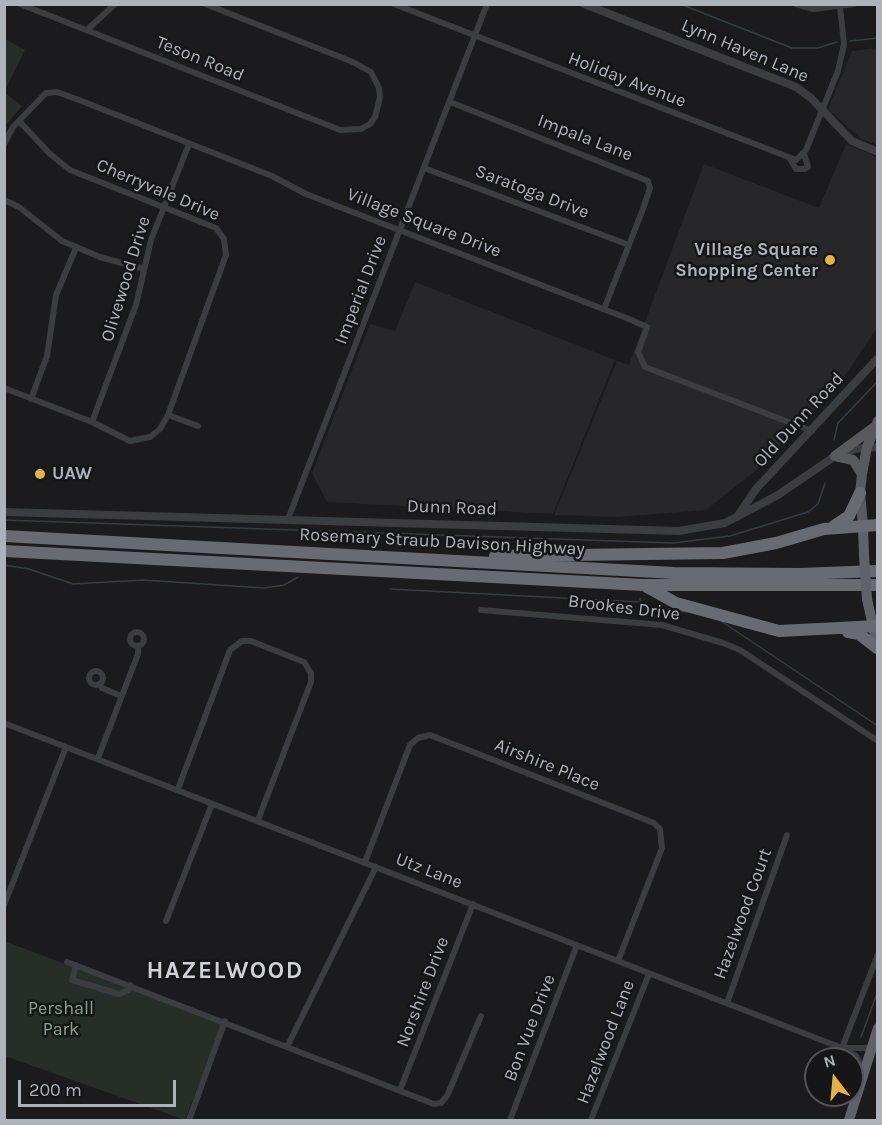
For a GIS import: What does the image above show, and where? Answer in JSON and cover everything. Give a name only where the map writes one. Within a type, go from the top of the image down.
[{"type":"highway","points":[[842,528],[853,519],[860,493]]},
{"type":"highway","points":[[827,529],[849,516],[860,493]]},
{"type":"highway","points":[[863,525],[867,599],[877,648]]},
{"type":"highway","points":[[422,558],[723,553],[827,529],[878,525]]},
{"type":"highway","name":"Rosemary Straub Davison Highway","points":[[4,536],[712,574],[878,571]]},
{"type":"highway","name":"Rosemary Straub Davison Highway","points":[[4,551],[643,585],[878,585]]},
{"type":"highway","points":[[643,585],[676,603],[779,631],[874,626]]},
{"type":"highway","points":[[829,630],[859,634],[877,648]]},
{"type":"highway","points":[[864,1071],[875,1049],[878,1028]]},
{"type":"main road","points":[[863,525],[860,493],[862,474],[872,447],[876,423]]},
{"type":"main road","points":[[835,456],[876,423]]},
{"type":"main road","points":[[835,456],[853,460],[862,474]]},
{"type":"street","name":"Teson Road","points":[[20,4],[88,29],[324,125],[350,131],[370,124],[379,109],[380,97],[379,88],[371,72],[353,62],[205,4]]},
{"type":"street","points":[[88,29],[115,4]]},
{"type":"street","name":"Holiday Avenue","points":[[394,4],[790,159],[796,169],[805,169],[808,166],[804,154]]},
{"type":"street","name":"Imperial Drive","points":[[288,519],[488,4]]},
{"type":"street","name":"Lynn Haven Lane","points":[[584,4],[796,87],[811,98],[852,141],[878,152]]},
{"type":"street","points":[[796,4],[813,9],[854,4]]},
{"type":"street","points":[[790,159],[800,158],[804,154],[842,55],[844,44],[840,7]]},
{"type":"street","name":"Village Square Drive","points":[[4,144],[19,121],[41,96],[51,92],[79,100],[272,176],[306,194],[647,327],[638,352],[645,367],[812,431]]},
{"type":"street","name":"Impala Lane","points":[[450,102],[648,181],[650,188],[647,198],[604,309]]},
{"type":"street","name":"Cherryvale Drive","points":[[19,121],[50,154],[70,170],[216,228],[220,232],[226,246],[223,265],[168,415]]},
{"type":"street","name":"Olivewood Drive","points":[[92,423],[136,305],[156,226],[189,144]]},
{"type":"street","name":"Saratoga Drive","points":[[424,168],[629,245]]},
{"type":"street","points":[[4,200],[19,207],[52,236],[76,248],[144,269]]},
{"type":"street","points":[[31,399],[47,356],[56,295],[76,248]]},
{"type":"street","name":"Old Dunn Road","points":[[757,507],[754,502],[756,489],[878,358]]},
{"type":"street","points":[[4,388],[92,423],[124,439],[136,441],[154,434],[168,415],[198,426]]},
{"type":"street","name":"Dunn Road","points":[[4,512],[668,532],[704,529],[736,518],[778,495],[835,456],[872,447]]},
{"type":"street","points":[[764,481],[765,492],[778,495]]},
{"type":"street","points":[[736,518],[756,489]]},
{"type":"street","name":"Brookes Drive","points":[[481,610],[662,625],[723,643],[740,650],[878,741]]},
{"type":"street","points":[[178,789],[230,650],[242,641],[251,641],[304,662],[311,673],[311,682],[258,820]]},
{"type":"street","points":[[98,758],[138,654],[138,646]]},
{"type":"street","points":[[99,684],[121,696]]},
{"type":"street","name":"Utz Lane","points":[[4,723],[839,1047]]},
{"type":"street","name":"Airshire Place","points":[[364,862],[410,745],[418,738],[430,735],[654,823],[660,829],[662,848],[618,961]]},
{"type":"street","points":[[4,905],[66,747]]},
{"type":"street","points":[[166,921],[212,804]]},
{"type":"street","name":"Hazelwood Court","points":[[727,1003],[787,835]]},
{"type":"street","points":[[288,1046],[376,867]]},
{"type":"street","name":"Norshire Drive","points":[[400,1090],[473,904]]},
{"type":"street","name":"Bon Vue Drive","points":[[510,1120],[577,945]]},
{"type":"street","points":[[842,1047],[878,954]]},
{"type":"street","points":[[67,962],[147,991],[434,1104],[441,1103],[447,1095],[481,1016]]},
{"type":"street","points":[[76,965],[72,980],[119,994],[128,990],[130,985]]},
{"type":"street","name":"Hazelwood Lane","points":[[591,1120],[649,974]]},
{"type":"street","points":[[189,1120],[225,1022]]},
{"type":"shaded area","points":[[878,48],[877,145],[860,138],[828,109],[852,51]]},
{"type":"shaded area","points":[[846,144],[877,157],[877,328],[838,386],[760,467],[706,510],[618,517],[554,515],[617,361],[629,365],[704,164],[819,208]]},
{"type":"shaded area","points":[[415,282],[615,360],[553,514],[327,502],[312,473],[370,324],[395,331]]},
{"type":"green space","points":[[5,39],[25,50],[5,90]]},
{"type":"green space","points":[[4,92],[22,106],[7,124],[5,122]]},
{"type":"green space","name":"Pershall Park","points":[[4,941],[222,1023],[185,1120],[5,1056]]},
{"type":"waterway","points":[[680,4],[792,48],[818,48],[837,42]]},
{"type":"waterway","points":[[850,41],[878,38]]},
{"type":"waterway","points":[[834,440],[838,423],[878,381]]},
{"type":"waterway","points":[[4,520],[673,543],[730,536],[808,512],[818,504],[825,483]]},
{"type":"waterway","points":[[322,539],[326,533]]},
{"type":"waterway","points":[[4,565],[29,569],[73,584],[143,580],[264,588],[284,585],[298,577]]},
{"type":"waterway","points":[[390,589],[640,602]]},
{"type":"waterway","points":[[640,599],[644,609],[688,612]]},
{"type":"waterway","points":[[721,621],[878,726]]},
{"type":"waterway","points":[[861,1037],[878,991]]},
{"type":"place","name":"Village Square Shopping Center","points":[[830,260]]},
{"type":"place","name":"UAW","points":[[40,474]]},
{"type":"district","name":"HAZELWOOD","points":[[225,971]]}]
